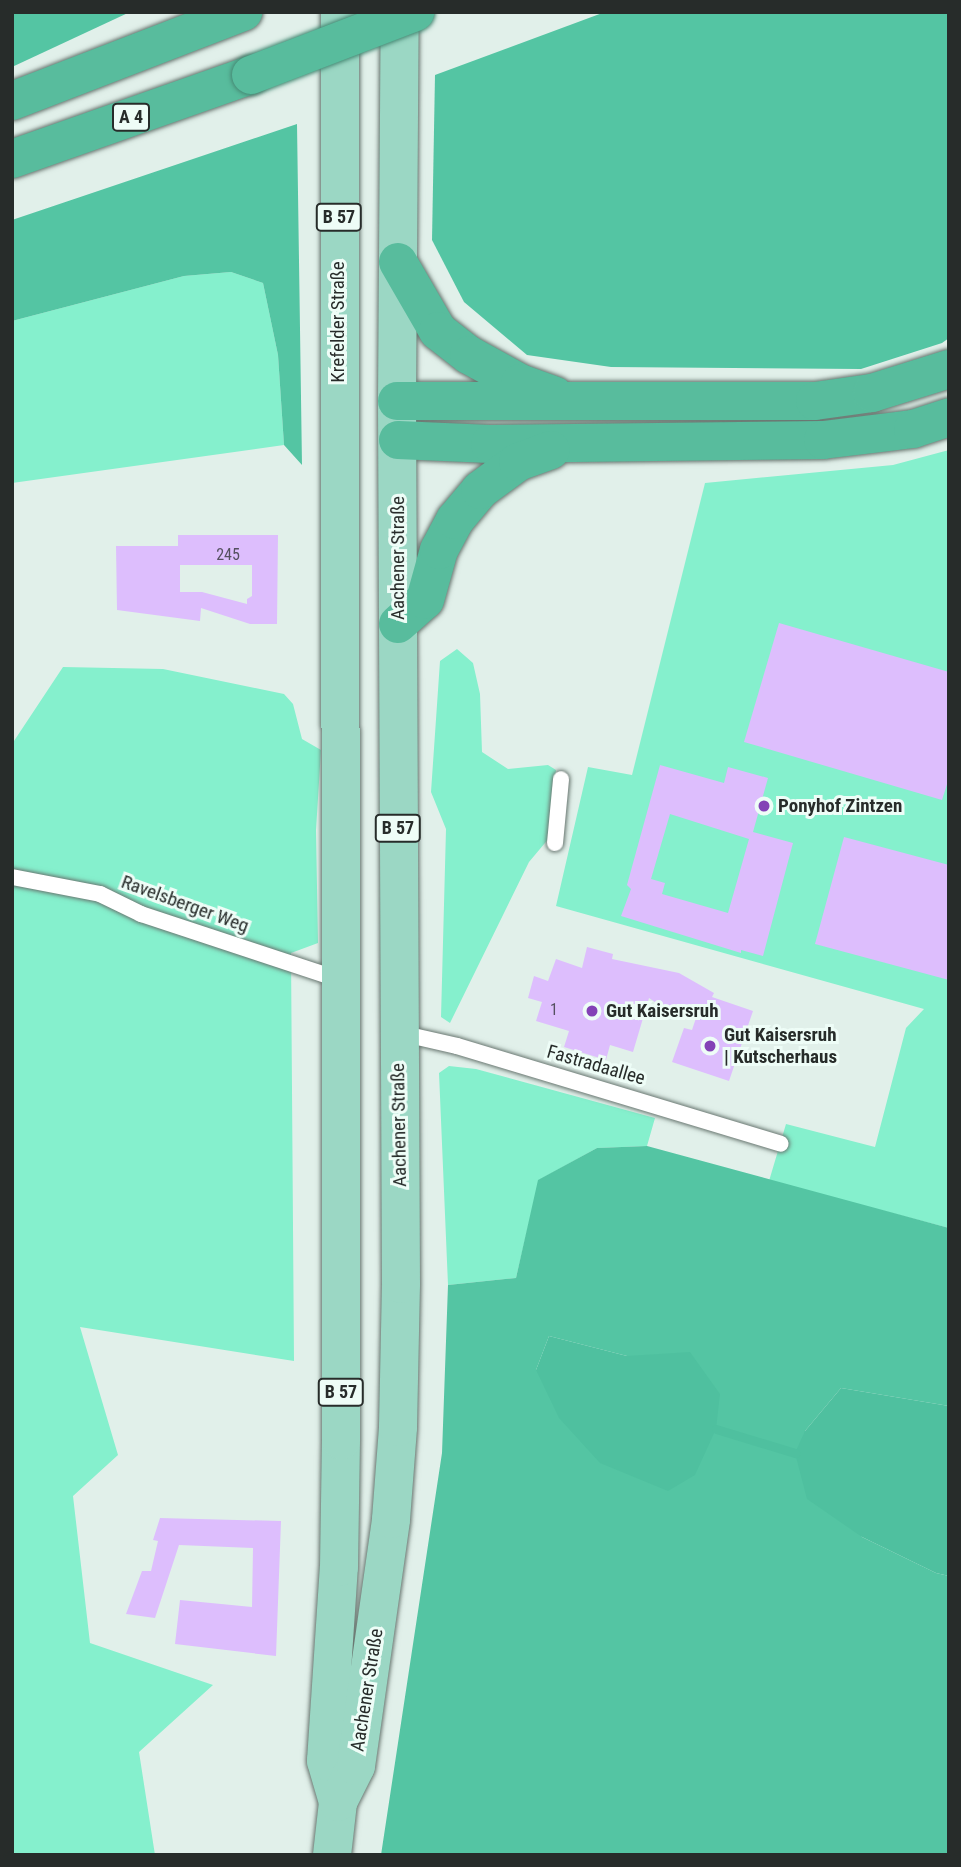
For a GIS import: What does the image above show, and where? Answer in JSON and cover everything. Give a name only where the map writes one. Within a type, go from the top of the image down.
[{"type":"highway","points":[[12,101],[243,12]]},
{"type":"highway","name":"A 4","points":[[12,159],[251,75],[415,12]]},
{"type":"highway","points":[[398,262],[438,331],[469,355],[520,383],[567,401]]},
{"type":"highway","points":[[397,401],[815,401],[872,393],[949,369]]},
{"type":"highway","points":[[398,440],[575,444],[823,440],[913,429],[949,416]]},
{"type":"highway","points":[[398,624],[425,600],[444,540],[454,520],[480,491],[518,462],[575,444]]},
{"type":"main road","name":"Krefelder Straße","points":[[339,472],[340,12]]},
{"type":"main road","name":"B 57","points":[[398,440],[400,12]]},
{"type":"main road","points":[[338,422],[397,401]]},
{"type":"main road","points":[[338,422],[398,440]]},
{"type":"main road","name":"Aachener Straße","points":[[332,1855],[338,1802],[356,1766],[393,1493],[401,1284],[398,1033],[398,440]]},
{"type":"main road","name":"Aachener Straße","points":[[338,1802],[326,1761],[339,1567],[341,1440],[339,472]]},
{"type":"main road","points":[[340,980],[398,1033]]},
{"type":"lane","points":[[555,843],[561,779]]},
{"type":"lane","name":"Ravelsberger Weg","points":[[12,877],[100,894],[141,914],[340,980]]},
{"type":"lane","name":"Fastradaallee","points":[[398,1033],[470,1050],[781,1144]]},
{"type":"shaded area","points":[[12,12],[130,12],[12,67]]},
{"type":"shaded area","points":[[605,12],[949,12],[949,338],[942,343],[861,369],[611,367],[527,355],[464,302],[432,240],[435,75]]},
{"type":"shaded area","points":[[297,124],[302,465],[284,445],[278,355],[263,283],[231,272],[184,276],[12,321],[12,220]]},
{"type":"shaded area","points":[[231,272],[263,283],[278,355],[284,445],[12,483],[12,321],[184,276]]},
{"type":"shaded area","name":"Ponyhof Zintzen","points":[[949,450],[949,1228],[769,1181],[786,1124],[875,1147],[906,1028],[924,1009],[556,906],[588,767],[632,775],[705,483],[893,465]]},
{"type":"shaded area","points":[[457,649],[473,663],[480,694],[482,752],[508,769],[548,765],[556,770],[550,837],[529,862],[450,1023],[441,1017],[446,829],[431,792],[440,661]]},
{"type":"shaded area","points":[[63,667],[163,669],[284,694],[293,704],[302,739],[321,750],[316,830],[318,943],[291,953],[294,1361],[80,1327],[118,1455],[73,1496],[90,1643],[213,1685],[139,1752],[155,1855],[12,1855],[12,744]]},
{"type":"shaded area","points":[[449,1066],[476,1069],[655,1118],[647,1146],[597,1148],[539,1180],[516,1278],[448,1285],[439,1073]]},
{"type":"shaded area","points":[[647,1146],[949,1228],[949,1406],[841,1388],[805,1431],[862,1537],[936,1573],[949,1576],[949,1855],[381,1855],[442,1453],[448,1285],[516,1278],[538,1180],[597,1148]],"holes":[[[549,1336],[627,1356],[536,1370]]]},
{"type":"shaded area","points":[[549,1336],[627,1356],[690,1352],[720,1394],[716,1429],[695,1475],[668,1491],[600,1463],[559,1418],[536,1370]]},
{"type":"shaded area","points":[[841,1388],[949,1406],[949,1576],[936,1573],[862,1537],[807,1499],[795,1453],[805,1431]]},
{"type":"building","points":[[178,535],[278,535],[277,624],[250,624],[201,608],[200,621],[117,610],[116,546],[178,546]],"holes":[[[180,565],[252,565],[252,596],[247,599],[247,604],[202,592],[180,592]]]},
{"type":"building","points":[[779,623],[949,672],[949,778],[942,800],[744,742]]},
{"type":"building","points":[[660,765],[724,783],[728,767],[768,778],[753,832],[793,843],[763,956],[741,950],[741,953],[621,916],[631,889],[627,885]],"holes":[[[670,814],[749,839],[728,913],[662,894],[665,883],[651,879]]]},
{"type":"building","points":[[844,837],[949,865],[949,980],[815,944]]},
{"type":"building","points":[[587,947],[613,954],[612,959],[679,973],[714,993],[712,997],[753,1011],[729,1081],[672,1062],[684,1028],[692,1030],[698,1012],[674,1015],[649,998],[633,1052],[610,1045],[606,1060],[564,1047],[569,1031],[536,1021],[542,1002],[528,998],[534,976],[548,981],[556,959],[582,968]]},
{"type":"building","points":[[160,1518],[281,1521],[276,1656],[175,1644],[180,1600],[252,1607],[253,1548],[179,1545],[155,1618],[126,1614],[142,1571],[151,1571],[158,1541],[153,1540]]},
{"type":"waterway","points":[[716,1429],[795,1453]]},
{"type":"place","name":"Ponyhof Zintzen","points":[[764,806]]},
{"type":"place","name":"Gut Kaisersruh","points":[[592,1011]]},
{"type":"place","name":"Gut Kaisersruh | Kutscherhaus","points":[[710,1046]]}]
